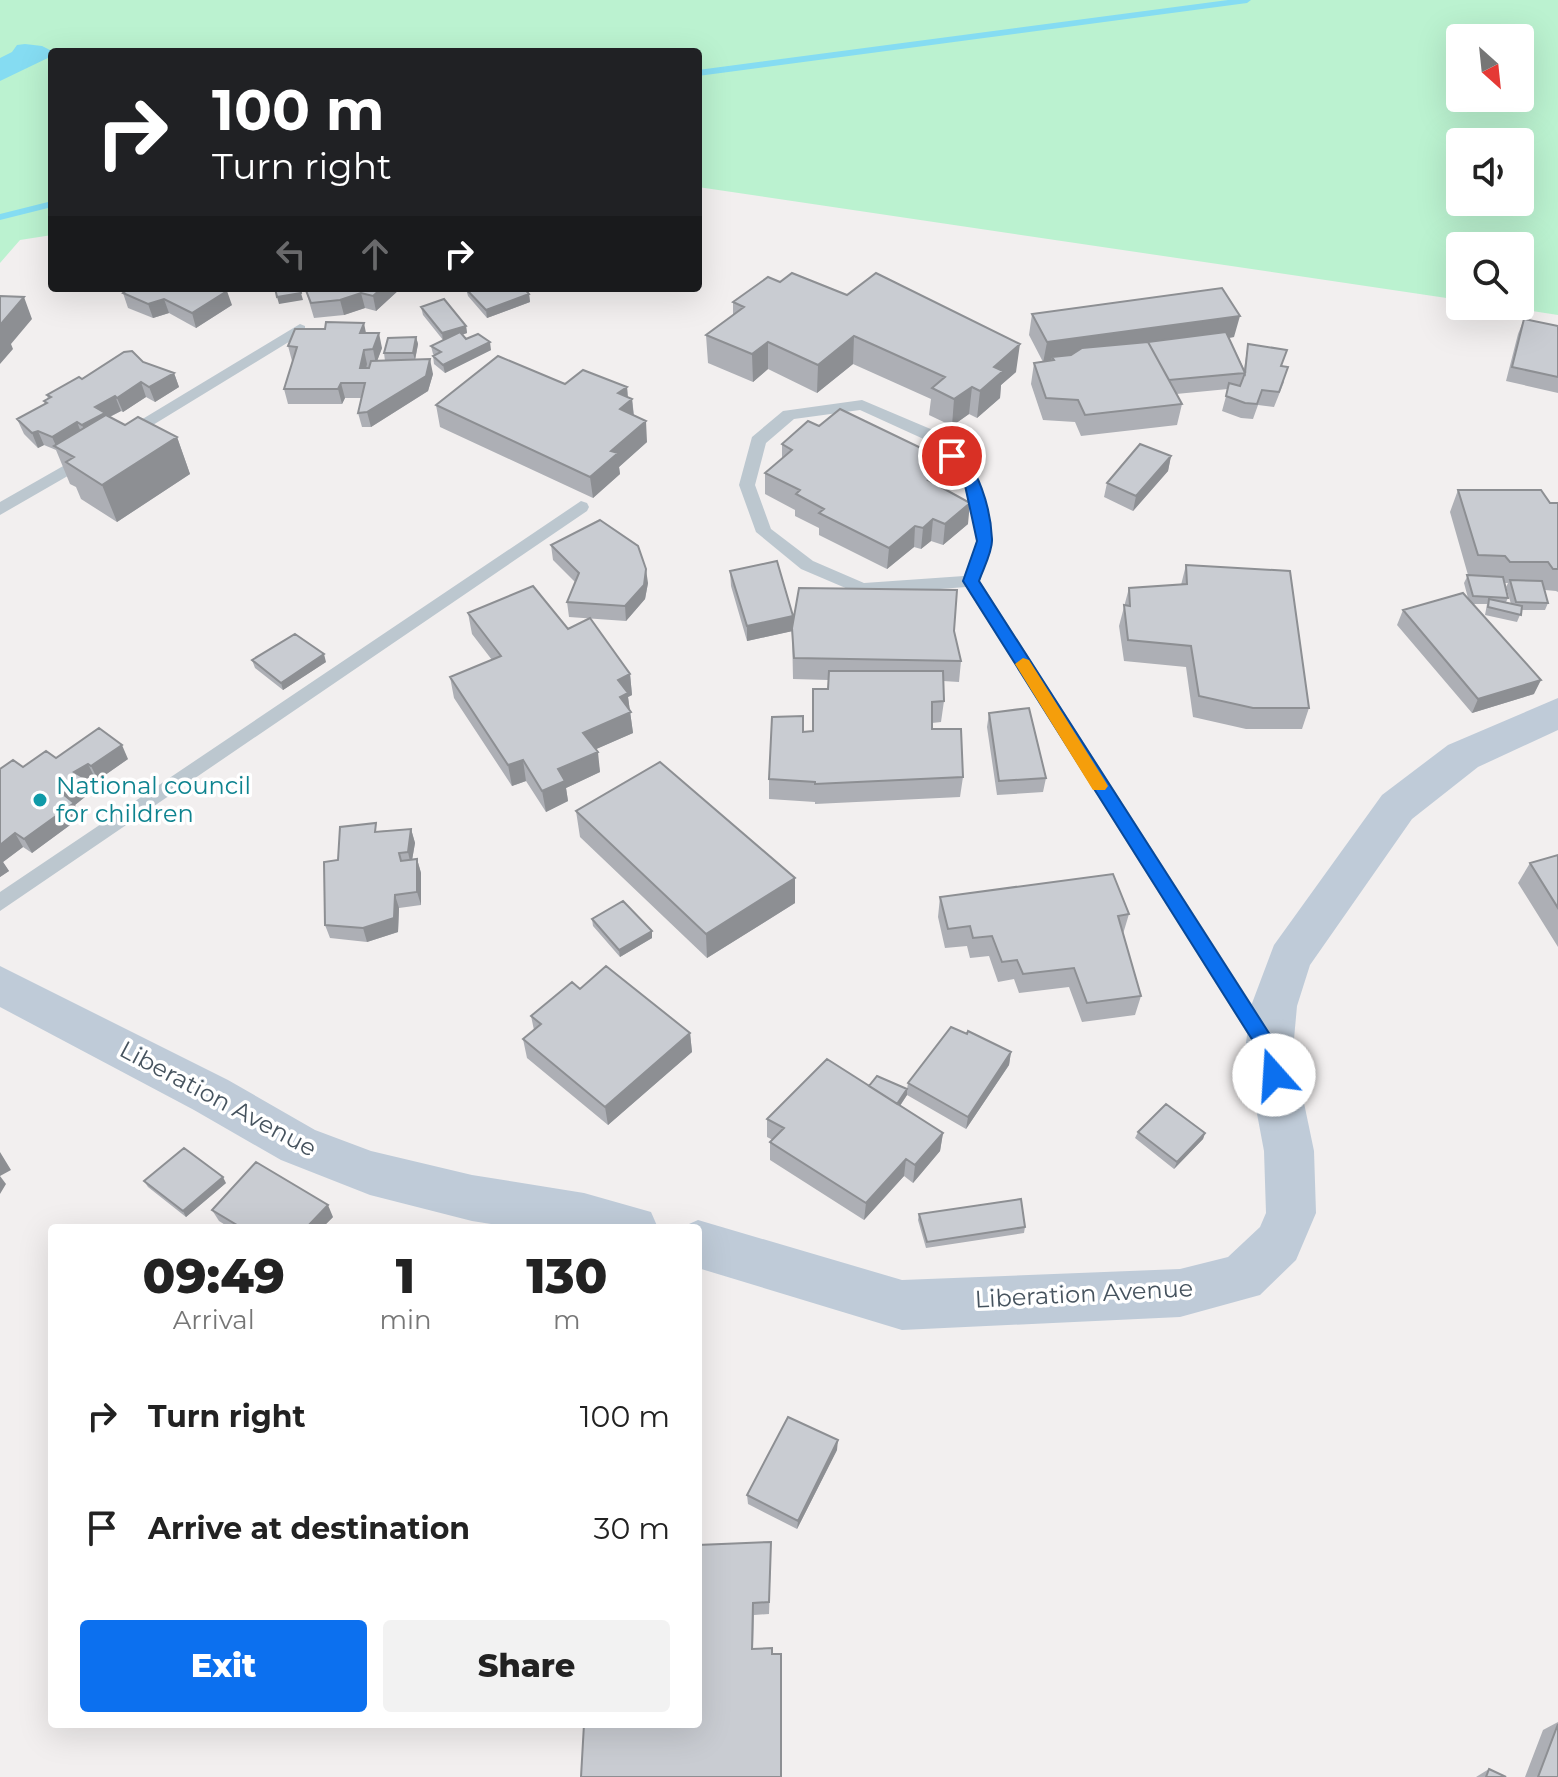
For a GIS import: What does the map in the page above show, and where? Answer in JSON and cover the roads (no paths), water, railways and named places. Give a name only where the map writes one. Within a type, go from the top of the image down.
[{"type":"main road","name":"Liberation Avenue","points":[[702,1245],[902,1305],[1180,1293],[1242,1278],[1278,1243],[1291,1213],[1289,1151],[1269,1050],[1274,1006],[1290,958],[1397,807],[1463,756],[1558,713]]},
{"type":"main road","name":"Liberation Avenue","points":[[0,985],[211,1095],[298,1145],[370,1173],[472,1198],[617,1224]]},
{"type":"lane","points":[[0,509],[300,329]]},
{"type":"lane","points":[[862,405],[934,437],[970,474],[985,541],[971,581],[862,589],[807,565],[764,532],[747,485],[758,441],[789,415],[862,405]]},
{"type":"lane","points":[[0,903],[581,507]]},
{"type":"lane","points":[[971,581],[1269,1050]]},
{"type":"water","points":[[17,45],[42,46],[48,49],[48,58],[0,81],[0,58],[12,52]]},
{"type":"waterway","points":[[702,72],[1247,0]]},
{"type":"waterway","points":[[0,217],[48,205]]},
{"type":"place","name":"National council for children","points":[[40,800]]}]
